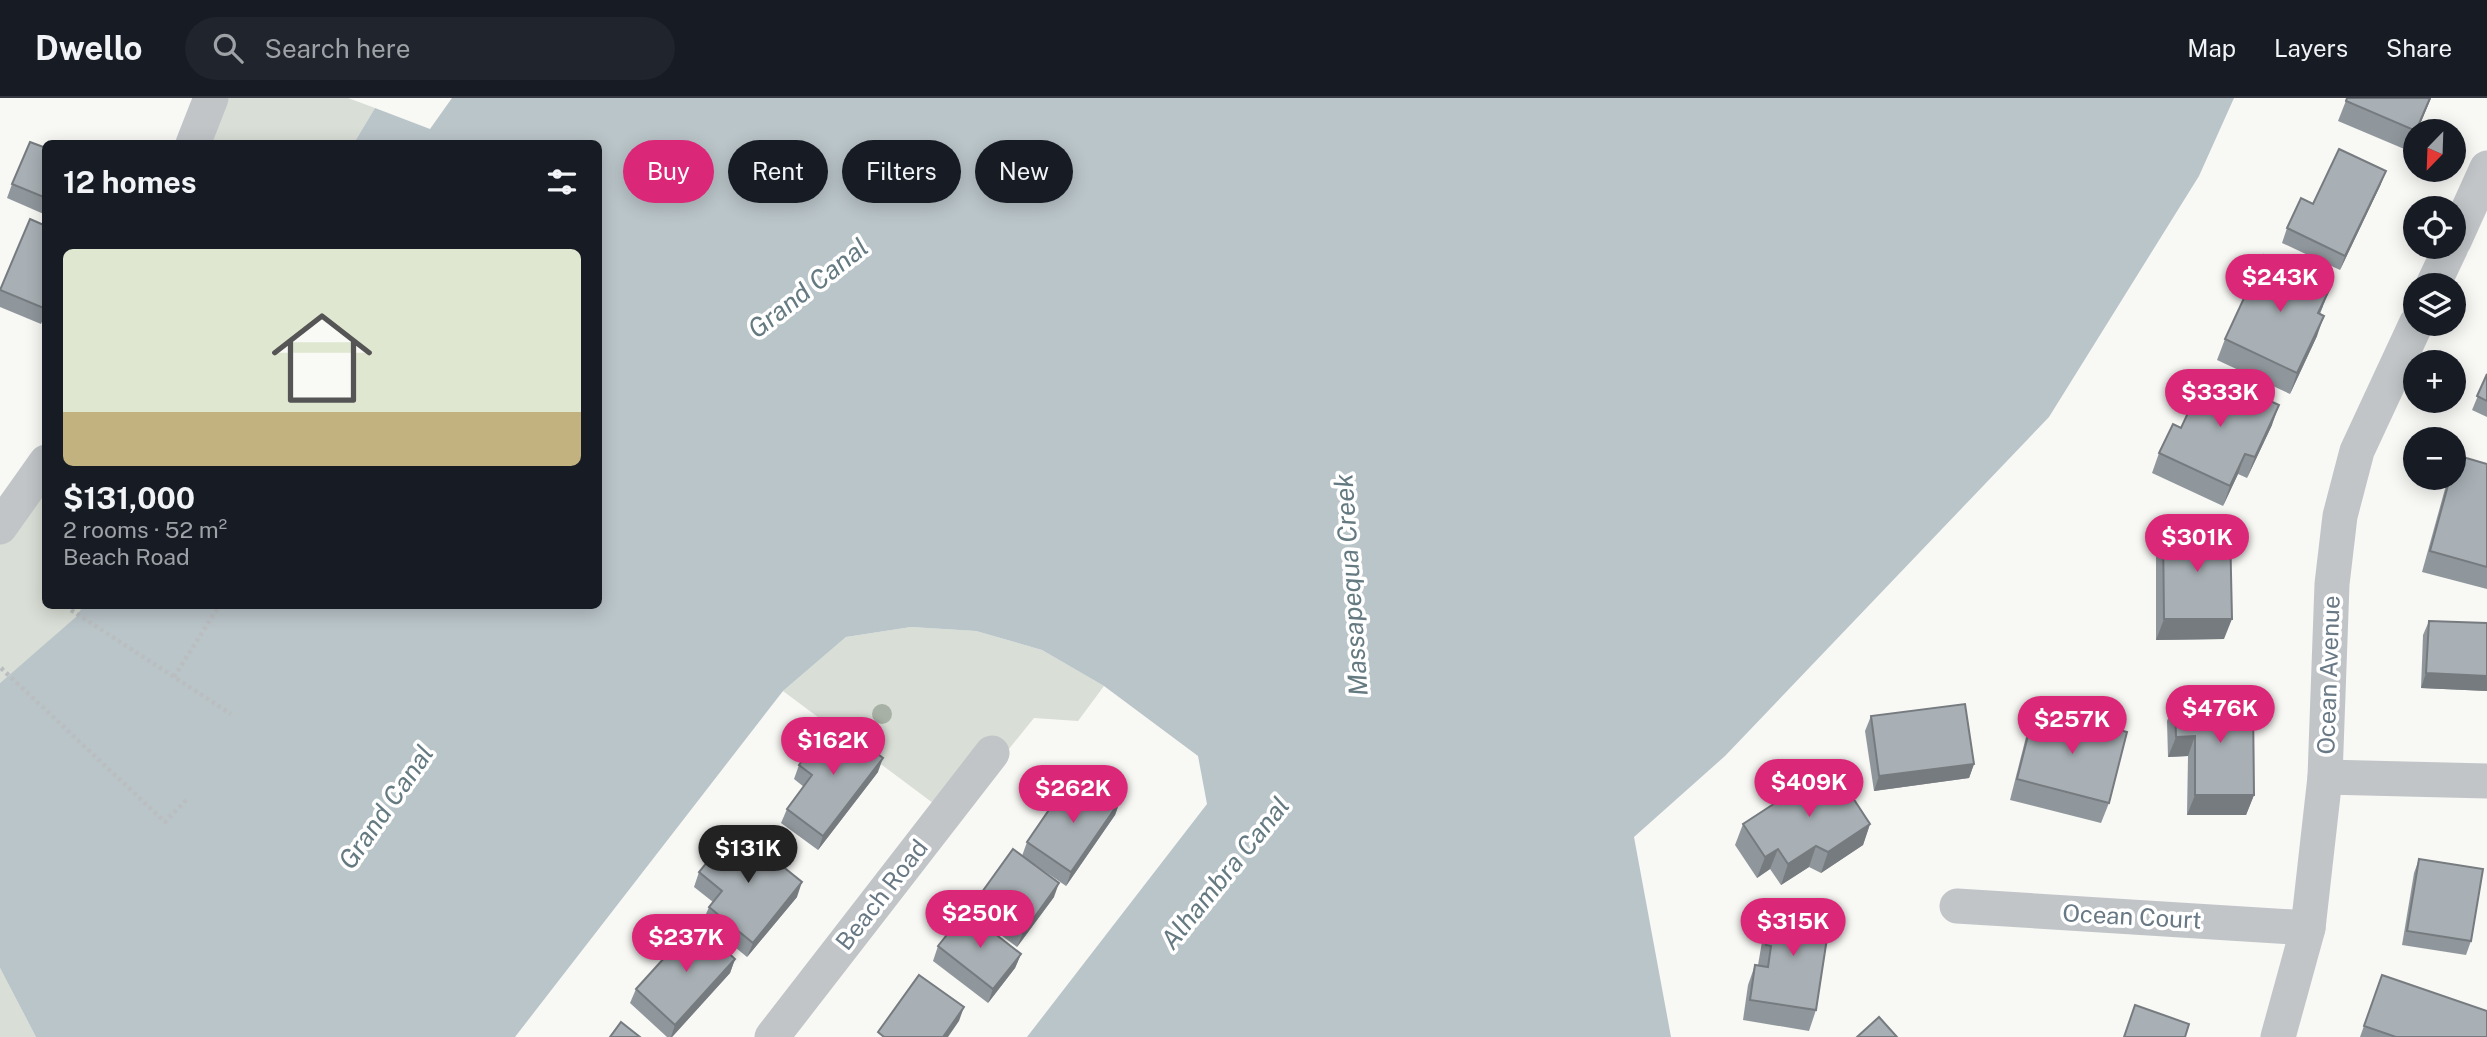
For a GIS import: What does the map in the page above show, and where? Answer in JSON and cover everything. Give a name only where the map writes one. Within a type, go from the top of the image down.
[{"type":"street","points":[[195,140],[211,98]]},
{"type":"street","points":[[2466,223],[2479,204],[2487,169]]},
{"type":"street","name":"Ocean Avenue","points":[[2278,1037],[2308,928],[2325,776],[2332,584],[2340,516],[2357,451],[2410,336]]},
{"type":"street","points":[[0,527],[42,468]]},
{"type":"street","name":"Beach Road","points":[[772,1037],[992,753]]},
{"type":"street","points":[[2325,776],[2487,781]]},
{"type":"street","name":"Ocean Court","points":[[1957,906],[2308,928]]},
{"type":"path","points":[[174,677],[217,609]]},
{"type":"path","points":[[71,610],[231,714]]},
{"type":"path","points":[[1,668],[164,822],[187,799]]},
{"type":"shaded area","points":[[218,98],[348,98],[375,108],[356,140],[201,140]]},
{"type":"shaded area","points":[[42,476],[42,609],[81,609],[77,617],[0,683],[0,535]]},
{"type":"shaded area","points":[[911,627],[976,631],[1042,650],[1104,686],[1078,721],[1034,718],[953,818],[783,691],[846,637]]},
{"type":"shaded area","points":[[0,968],[36,1037],[0,1037]]},
{"type":"water","points":[[452,98],[2234,98],[2199,176],[2049,417],[1725,756],[1634,837],[1671,1037],[1027,1037],[1207,804],[1198,756],[1104,686],[1042,650],[976,631],[911,627],[846,637],[783,691],[515,1037],[36,1037],[0,968],[0,683],[76,617],[81,609],[602,609],[602,140],[356,140],[375,108],[430,129]]},
{"type":"building","points":[[2347,98],[2430,98],[2421,119],[2403,119],[2403,125],[2346,101]]},
{"type":"building","points":[[30,142],[42,146],[42,196],[12,184]]},
{"type":"building","points":[[2339,149],[2386,171],[2345,256],[2287,228],[2301,198],[2313,204]]},
{"type":"building","points":[[30,219],[42,224],[42,307],[0,290]]},
{"type":"building","points":[[2264,255],[2331,286],[2318,313],[2324,316],[2297,373],[2225,339]]},
{"type":"building","points":[[2207,372],[2279,405],[2255,457],[2245,454],[2230,486],[2159,453],[2173,424],[2181,428]]},
{"type":"building","points":[[2487,374],[2487,401],[2477,396]]},
{"type":"building","points":[[2466,458],[2487,464],[2487,567],[2430,551],[2447,490],[2466,490]]},
{"type":"building","points":[[2230,528],[2232,619],[2164,619],[2163,529]]},
{"type":"building","points":[[2429,621],[2487,623],[2487,676],[2426,673]]},
{"type":"building","points":[[2175,701],[2253,702],[2254,795],[2195,795],[2195,736],[2176,737]]},
{"type":"building","points":[[1965,704],[1974,764],[1879,776],[1871,716]]},
{"type":"building","points":[[2035,708],[2127,732],[2109,803],[2017,779]]},
{"type":"building","points":[[833,720],[883,758],[823,836],[787,809],[812,775],[799,765]]},
{"type":"building","points":[[1832,766],[1870,824],[1828,852],[1816,846],[1788,864],[1778,849],[1765,857],[1743,824]]},
{"type":"building","points":[[1093,782],[1120,801],[1071,872],[1027,842],[1064,788],[1081,800]]},
{"type":"building","points":[[735,828],[802,882],[753,943],[709,907],[722,891],[699,872]]},
{"type":"building","points":[[1013,849],[1059,883],[1023,933],[977,899]]},
{"type":"building","points":[[2419,859],[2483,869],[2471,941],[2407,931]]},
{"type":"building","points":[[1772,903],[1831,912],[1816,1010],[1750,1000],[1755,965],[1768,967],[1771,946],[1766,945]]},
{"type":"building","points":[[966,911],[1021,954],[993,989],[938,946]]},
{"type":"building","points":[[696,923],[735,959],[675,1025],[636,989]]},
{"type":"building","points":[[919,975],[964,1007],[943,1037],[884,1037],[878,1032]]},
{"type":"building","points":[[2382,975],[2487,1011],[2487,1037],[2396,1037],[2364,1026]]},
{"type":"building","points":[[2135,1005],[2189,1024],[2185,1037],[2124,1037]]},
{"type":"building","points":[[1879,1017],[1897,1037],[1857,1037]]},
{"type":"building","points":[[621,1022],[640,1037],[610,1037]]},
{"type":"water label","name":"Grand Canal","points":[[808,288]]},
{"type":"water label","name":"Massapequa Creek","points":[[1351,585]]},
{"type":"water label","name":"Grand Canal","points":[[386,807]]},
{"type":"water label","name":"Alhambra Canal","points":[[1225,873]]}]
